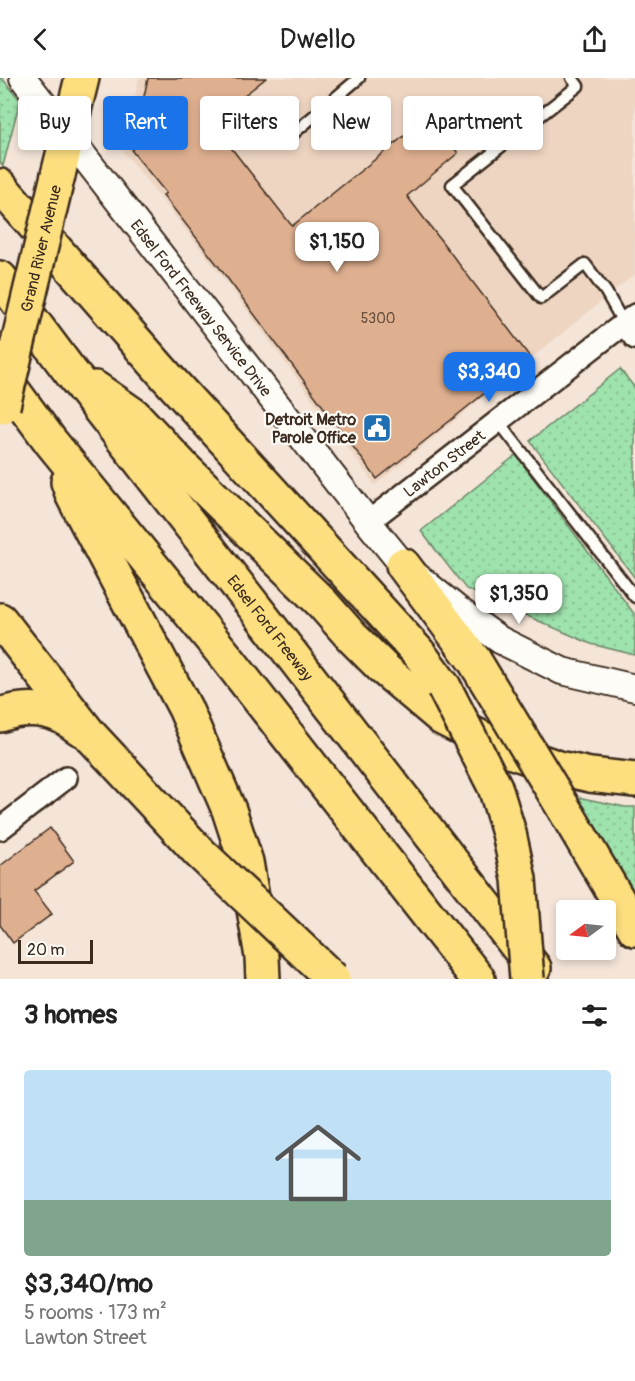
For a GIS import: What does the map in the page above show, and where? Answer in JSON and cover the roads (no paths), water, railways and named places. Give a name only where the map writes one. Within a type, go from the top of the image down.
[{"type":"main road","name":"Grand River Avenue","points":[[78,96],[82,78]]},
{"type":"main road","name":"Grand River Avenue","points":[[0,418],[64,150]]},
{"type":"main road","points":[[0,186],[167,377],[417,652],[444,687],[495,787],[510,833],[519,879],[527,979]]},
{"type":"main road","name":"Edsel Ford Freeway","points":[[0,278],[542,979]]},
{"type":"main road","points":[[69,370],[134,415],[184,468],[322,603],[384,669],[442,718],[501,748],[559,768],[590,775],[635,780]]},
{"type":"main road","points":[[0,373],[51,442],[227,658],[478,979]]},
{"type":"main road","points":[[51,442],[73,496],[185,708],[229,810],[246,862],[262,957],[263,979]]},
{"type":"main road","points":[[403,566],[474,660],[635,929]]},
{"type":"main road","points":[[0,620],[90,735],[199,852],[333,979]]},
{"type":"main road","points":[[0,715],[25,709],[40,710],[61,716],[90,735]]},
{"type":"street","name":"Edsel Ford Freeway Service Drive","points":[[23,78],[37,96]]},
{"type":"street","name":"Edsel Ford Freeway Service Drive","points":[[79,150],[403,566],[500,640],[562,671],[635,688]]},
{"type":"street","name":"Lawton Street","points":[[368,522],[498,421],[631,326]]},
{"type":"street","points":[[0,829],[66,778]]},
{"type":"lane","points":[[299,129],[359,78]]},
{"type":"lane","points":[[572,78],[578,86],[452,185],[541,298],[585,264],[631,326]]},
{"type":"lane","points":[[498,421],[635,597]]},
{"type":"place","name":"Detroit Metro Parole Office","points":[[377,428]]}]
